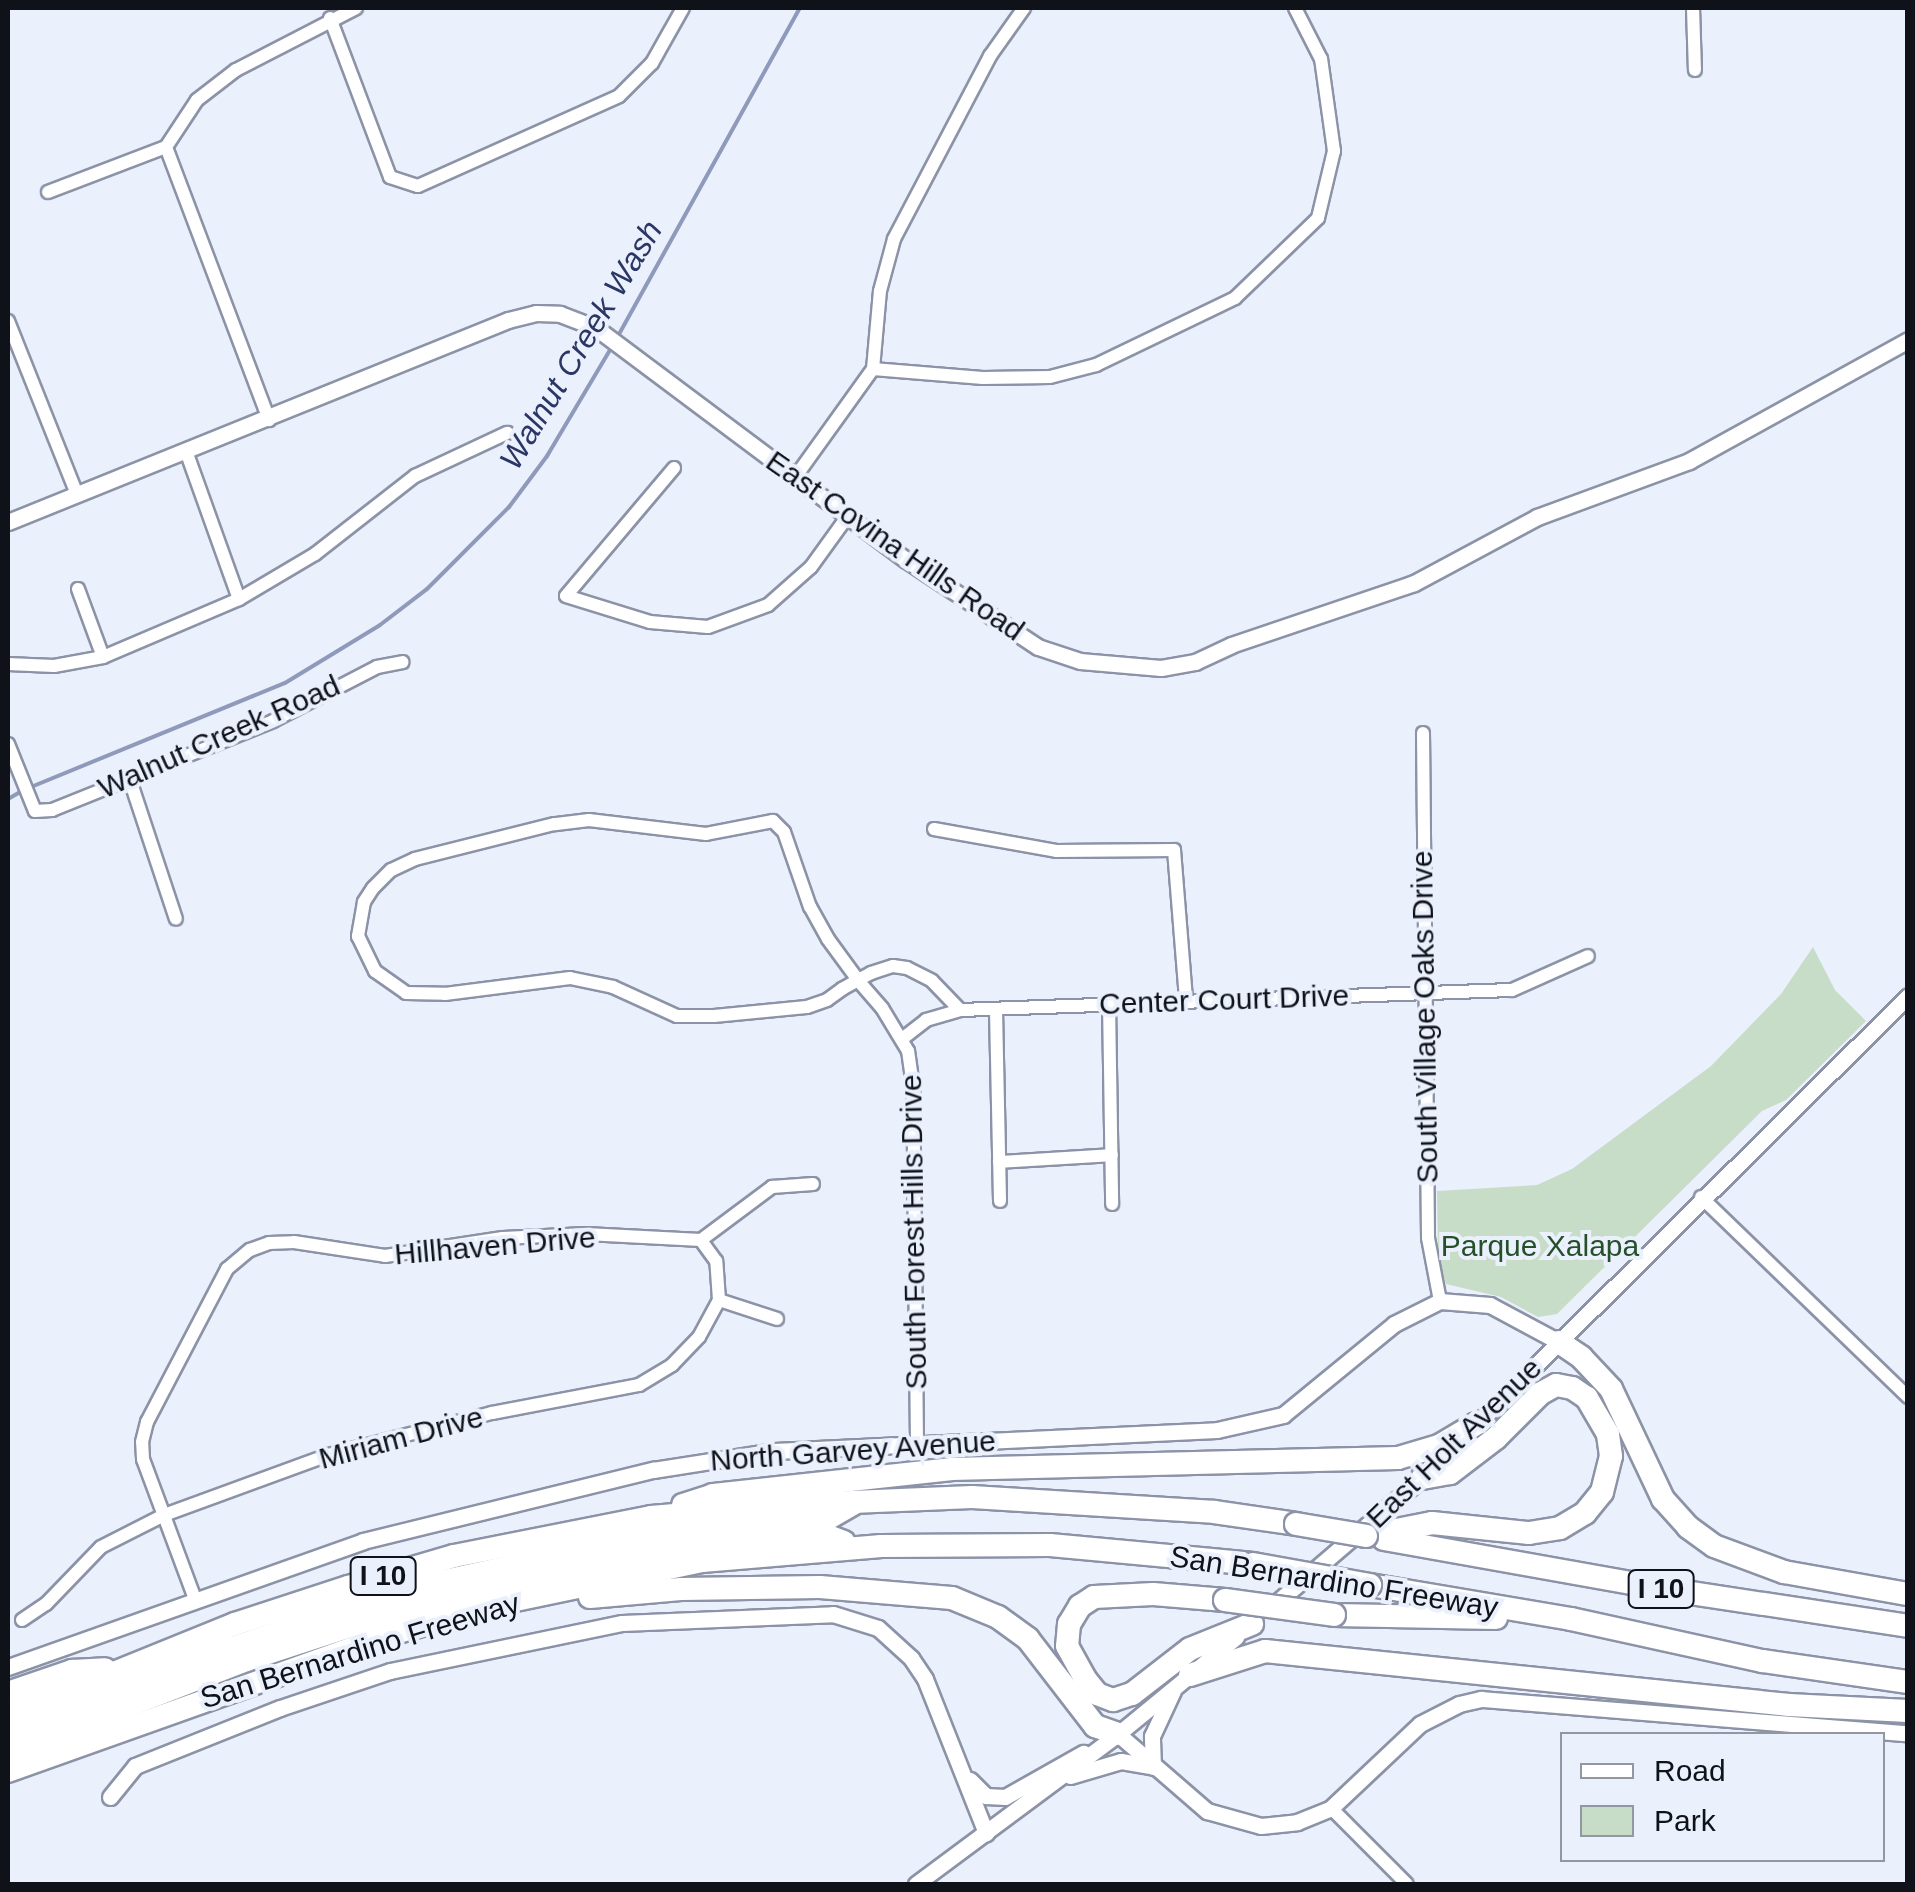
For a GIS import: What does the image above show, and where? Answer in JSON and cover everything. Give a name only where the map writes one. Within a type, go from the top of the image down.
[{"type":"highway","points":[[1559,1342],[1611,1389],[1663,1499],[1688,1527],[1714,1546],[1784,1572],[1908,1594]]},
{"type":"highway","points":[[1366,1536],[1441,1524],[1529,1533],[1573,1522],[1594,1504],[1607,1480],[1611,1456],[1604,1423],[1579,1392],[1556,1386],[1540,1394],[1496,1438],[1450,1473],[1422,1478]]},
{"type":"highway","points":[[651,1517],[713,1494],[951,1469],[1398,1458],[1439,1446],[1476,1424]]},
{"type":"highway","name":"San Bernardino Freeway","points":[[8,1716],[236,1624],[454,1556],[651,1517],[860,1500],[972,1497],[1214,1512],[1658,1588],[1908,1626]]},
{"type":"highway","points":[[8,1734],[156,1674],[404,1590],[616,1542],[712,1528],[826,1519],[860,1500]]},
{"type":"highway","points":[[8,1752],[307,1638],[452,1595],[644,1556],[739,1542],[828,1536],[862,1548]]},
{"type":"highway","name":"San Bernardino Freeway","points":[[8,1771],[271,1674],[482,1608],[702,1561],[862,1548],[1050,1545],[1253,1564],[1570,1619],[1762,1662],[1908,1682]]},
{"type":"highway","points":[[482,1608],[681,1589],[837,1587],[952,1598],[998,1617],[1028,1639],[1109,1741]]},
{"type":"highway","points":[[1252,1624],[1190,1649],[1132,1694],[1113,1700],[1097,1694],[1066,1646],[1068,1624],[1080,1606],[1094,1597],[1154,1594],[1334,1616],[1570,1619]]},
{"type":"highway","points":[[1182,1682],[1265,1652],[1789,1704],[1908,1710]]},
{"type":"highway","points":[[8,1693],[72,1671],[124,1668]]},
{"type":"street","points":[[48,192],[166,147],[196,100],[236,70],[330,18],[356,8]]},
{"type":"street","points":[[330,18],[390,177],[418,186],[619,96],[652,62],[683,8]]},
{"type":"street","points":[[796,476],[874,369],[880,291],[894,240],[990,56],[1024,8]]},
{"type":"street","points":[[874,369],[982,378],[1050,377],[1096,365],[1235,298],[1318,218],[1334,151],[1321,59],[1295,8]]},
{"type":"street","points":[[1693,8],[1694,70]]},
{"type":"street","points":[[166,147],[269,420]]},
{"type":"street","name":"East Covina Hills Road","points":[[8,522],[269,420],[508,320],[536,313],[560,314],[583,320],[847,517],[1038,647],[1080,661],[1124,668],[1195,662],[1232,645],[1414,582],[1546,513],[1688,461],[1908,340]]},
{"type":"street","points":[[8,320],[77,494]]},
{"type":"street","points":[[8,664],[54,666],[104,657],[239,600],[314,554],[415,476],[507,433]]},
{"type":"street","points":[[186,452],[239,600]]},
{"type":"street","points":[[674,468],[566,596],[650,622],[708,627],[768,605],[811,567],[847,517]]},
{"type":"street","points":[[78,589],[104,657]]},
{"type":"street","name":"Walnut Creek Road","points":[[8,744],[35,811],[52,810],[273,720],[377,667],[403,662]]},
{"type":"street","name":"South Village Oaks Drive","points":[[1423,733],[1428,1238],[1440,1300]]},
{"type":"street","points":[[130,780],[176,919]]},
{"type":"street","name":"South Forest Hills Drive","points":[[864,977],[807,1006],[677,1016],[613,986],[570,978],[445,994],[406,993],[374,971],[358,936],[364,902],[374,888],[391,870],[416,859],[572,822],[621,822],[706,834],[773,821],[784,832],[810,907],[864,977],[902,1039],[913,1086],[917,1443]]},
{"type":"street","points":[[934,829],[1056,851],[1174,850],[1186,998]]},
{"type":"street","name":"Center Court Drive","points":[[960,1010],[1186,998],[1512,990],[1588,956]]},
{"type":"street","points":[[864,977],[893,966],[919,972],[960,1010]]},
{"type":"street","name":"East Holt Avenue","points":[[916,1884],[1109,1741],[1422,1478],[1908,996]]},
{"type":"street","points":[[1109,1003],[1112,1204]]},
{"type":"street","points":[[902,1039],[926,1020],[960,1010]]},
{"type":"street","points":[[996,1010],[1000,1200]]},
{"type":"street","points":[[999,1162],[1112,1155]]},
{"type":"street","points":[[777,1319],[719,1300],[716,1261],[701,1240],[772,1187],[814,1184]]},
{"type":"street","points":[[1702,1197],[1908,1397]]},
{"type":"street","name":"Hillhaven Drive","points":[[195,1599],[143,1459],[142,1442],[148,1422],[227,1269],[250,1250],[269,1243],[294,1242],[385,1256],[502,1238],[586,1234],[701,1240]]},
{"type":"street","name":"Miriam Drive","points":[[22,1620],[46,1604],[100,1547],[164,1515],[328,1454],[492,1413],[639,1384],[672,1366],[699,1338],[719,1300]]},
{"type":"street","points":[[1440,1300],[1490,1305],[1559,1342]]},
{"type":"street","name":"North Garvey Avenue","points":[[8,1667],[363,1541],[552,1491],[774,1451],[1217,1430],[1283,1415],[1394,1324],[1440,1300]]},
{"type":"street","points":[[110,1797],[135,1766],[280,1708],[390,1671],[622,1623],[833,1614],[878,1628],[895,1640],[925,1679],[986,1833]]},
{"type":"street","points":[[1153,1767],[1152,1736],[1182,1682]]},
{"type":"street","points":[[961,1769],[986,1796],[996,1799],[1074,1755],[1109,1741],[1153,1767],[1207,1812],[1242,1824],[1279,1826],[1331,1808],[1420,1724],[1458,1704],[1481,1699],[1908,1733]]},
{"type":"street","points":[[1058,1779],[1121,1761],[1153,1767]]},
{"type":"street","points":[[1331,1808],[1406,1884]]},
{"type":"green space","name":"Parque Xalapa","points":[[1813,947],[1835,990],[1866,1021],[1786,1100],[1762,1111],[1557,1314],[1538,1317],[1501,1297],[1446,1284],[1438,1258],[1437,1191],[1537,1185],[1572,1169],[1711,1066],[1781,994]]},
{"type":"waterway","name":"Walnut Creek Wash","points":[[618,336],[800,8]]},
{"type":"waterway","name":"Walnut Creek Wash","points":[[31,787],[285,683],[380,625],[427,589],[509,507],[547,456],[611,348]]},
{"type":"waterway","name":"Walnut Creek Wash","points":[[8,799],[22,791]]}]
